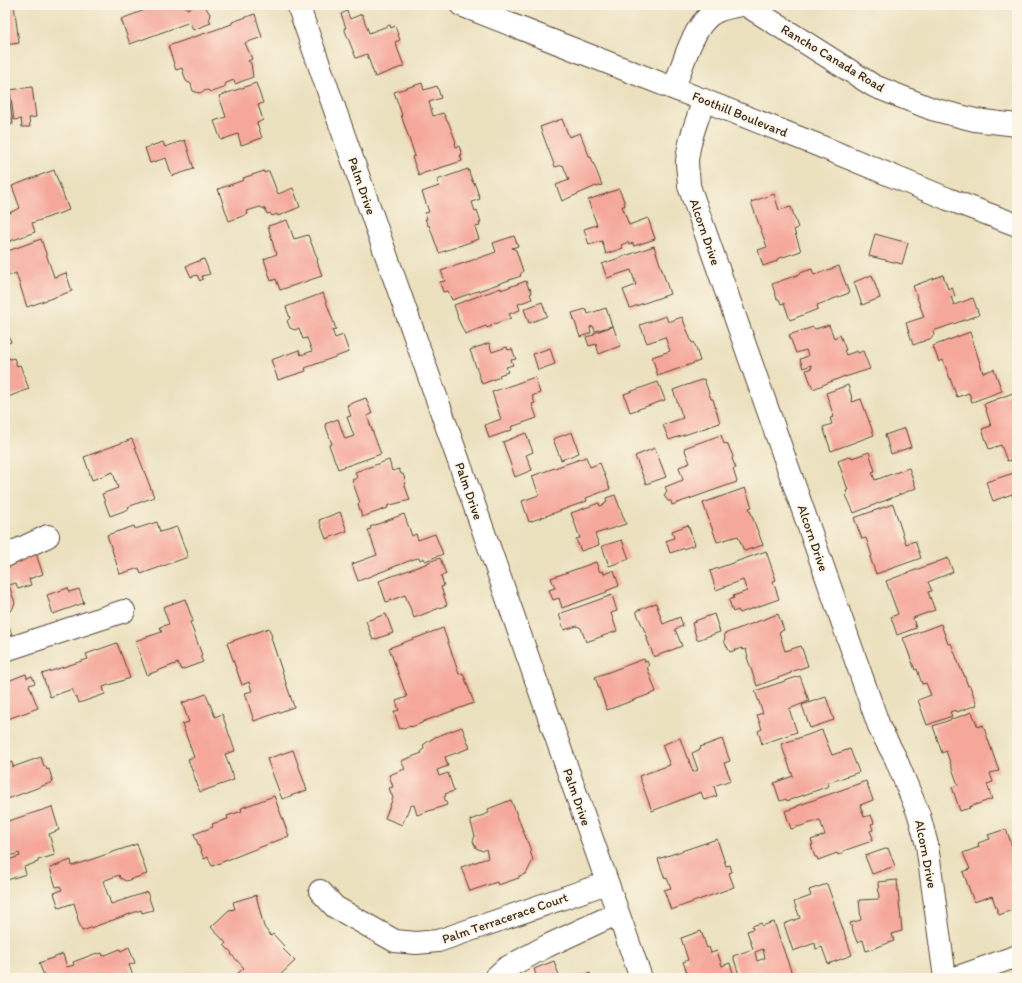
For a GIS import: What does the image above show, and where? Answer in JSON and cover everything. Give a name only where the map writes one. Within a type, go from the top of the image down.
[{"type":"street","name":"Palm Drive","points":[[298,5],[641,978]]},
{"type":"street","name":"Foothill Boulevard","points":[[462,5],[815,144],[948,199],[1017,225]]},
{"type":"street","points":[[674,88],[698,28],[711,14],[723,8],[742,5]]},
{"type":"street","name":"Rancho Canada Road","points":[[746,5],[874,86],[932,109],[975,120],[1017,125]]},
{"type":"street","name":"Alcorn Drive","points":[[704,100],[688,152],[687,162],[689,186],[880,729],[895,757],[919,815],[927,845],[945,978]]},
{"type":"street","points":[[5,556],[48,536]]},
{"type":"street","points":[[5,650],[124,611]]},
{"type":"street","name":"Palm Terracerace Court","points":[[320,891],[335,907],[395,941],[416,943],[438,941],[607,883]]},
{"type":"street","points":[[495,978],[506,968],[547,946],[618,913]]},
{"type":"street","points":[[955,978],[1017,956]]},
{"type":"building","points":[[5,5],[14,5],[19,43],[5,45]]},
{"type":"building","points":[[143,5],[185,5],[187,9],[198,5],[204,5],[210,14],[209,18],[211,23],[193,30],[190,22],[130,44],[121,19],[145,10]]},
{"type":"building","points":[[347,11],[350,19],[362,14],[369,33],[390,25],[391,28],[395,26],[400,40],[395,42],[404,66],[375,77],[367,54],[356,58],[344,28],[346,28],[341,14]]},
{"type":"building","points":[[255,14],[262,37],[245,43],[252,59],[248,61],[251,63],[253,77],[235,84],[234,80],[226,83],[224,88],[211,92],[207,90],[199,93],[193,91],[191,84],[186,81],[182,68],[176,70],[168,46],[232,24],[232,22]]},
{"type":"building","points":[[256,83],[263,103],[258,105],[263,120],[257,123],[262,138],[241,145],[238,134],[221,140],[214,121],[226,117],[219,96]]},
{"type":"building","points":[[422,83],[424,90],[437,86],[441,98],[429,102],[433,116],[444,114],[456,142],[456,147],[459,146],[462,161],[419,176],[412,157],[415,156],[394,92]]},
{"type":"building","points":[[32,87],[36,117],[29,118],[30,127],[22,127],[21,119],[14,120],[10,90]]},
{"type":"building","points":[[5,96],[9,96],[13,124],[5,125]]},
{"type":"building","points":[[562,119],[569,137],[580,133],[602,185],[596,186],[562,201],[556,185],[569,180],[563,165],[555,167],[540,127]]},
{"type":"building","points":[[185,140],[194,169],[172,176],[166,158],[150,163],[145,148],[163,142],[165,147]]},
{"type":"building","points":[[468,169],[480,199],[472,202],[475,211],[477,210],[481,222],[479,223],[480,226],[475,227],[479,239],[439,253],[429,225],[428,226],[425,219],[427,219],[425,213],[429,212],[422,192],[439,186],[437,180]]},
{"type":"building","points":[[54,170],[69,210],[32,223],[35,232],[5,243],[5,215],[20,208],[12,186]]},
{"type":"building","points":[[264,171],[264,173],[269,171],[278,194],[293,188],[300,207],[278,216],[277,214],[272,216],[270,213],[267,214],[265,209],[260,207],[247,211],[248,214],[229,221],[218,189]]},
{"type":"building","points":[[619,189],[625,206],[622,206],[629,225],[648,218],[655,239],[634,246],[633,243],[629,245],[628,242],[621,245],[623,248],[606,254],[602,241],[589,245],[584,229],[597,225],[588,200]]},
{"type":"building","points":[[774,194],[779,210],[791,207],[798,228],[794,230],[801,251],[777,259],[777,261],[763,266],[758,250],[767,247],[751,202]]},
{"type":"building","points":[[287,220],[294,239],[308,235],[318,260],[317,261],[322,276],[280,290],[276,279],[271,281],[264,259],[277,254],[268,226]]},
{"type":"building","points":[[875,234],[908,243],[902,264],[869,256]]},
{"type":"building","points":[[514,236],[518,246],[512,248],[516,250],[523,271],[520,275],[521,276],[452,300],[448,291],[443,292],[440,282],[445,281],[441,271],[496,252],[493,243]]},
{"type":"building","points":[[41,239],[54,277],[66,273],[72,291],[27,307],[16,273],[9,276],[5,265],[5,252]]},
{"type":"building","points":[[654,246],[670,294],[630,308],[623,290],[636,285],[631,270],[607,278],[602,264]]},
{"type":"building","points":[[204,259],[210,274],[202,276],[203,279],[200,281],[197,275],[191,277],[186,266]]},
{"type":"building","points":[[839,266],[849,293],[817,305],[818,309],[790,320],[784,303],[781,304],[779,299],[777,299],[772,284],[812,269],[814,275]]},
{"type":"building","points":[[872,275],[880,298],[862,305],[854,282]]},
{"type":"building","points":[[943,275],[948,289],[952,287],[955,296],[951,297],[954,305],[973,298],[979,315],[933,331],[934,335],[932,338],[913,345],[906,323],[924,317],[913,286]]},
{"type":"building","points":[[526,281],[532,293],[530,294],[532,299],[518,304],[520,310],[509,314],[511,318],[491,325],[492,326],[487,328],[486,326],[465,334],[457,317],[454,305],[501,288],[501,290]]},
{"type":"building","points":[[323,293],[336,329],[332,330],[335,338],[343,335],[349,352],[305,368],[306,371],[278,380],[271,360],[299,350],[301,355],[312,351],[307,338],[303,339],[299,328],[295,330],[290,328],[287,321],[290,318],[286,307]]},
{"type":"building","points":[[542,302],[547,316],[529,323],[524,309]]},
{"type":"building","points":[[606,308],[612,326],[595,331],[593,326],[590,327],[591,333],[580,337],[572,313],[586,309],[588,314]]},
{"type":"building","points":[[666,316],[668,322],[682,317],[692,343],[694,342],[700,361],[658,376],[652,357],[670,351],[665,337],[647,343],[640,325]]},
{"type":"building","points":[[829,325],[834,338],[840,335],[846,350],[844,350],[846,355],[857,351],[858,353],[863,351],[870,369],[845,376],[813,389],[806,370],[812,368],[811,365],[803,368],[800,359],[808,356],[806,350],[796,353],[789,335],[813,327],[815,329]]},
{"type":"building","points":[[5,326],[11,342],[5,344]]},
{"type":"building","points":[[613,326],[620,346],[599,354],[596,344],[589,346],[586,337]]},
{"type":"building","points":[[970,332],[983,373],[994,369],[1002,391],[972,402],[969,393],[957,397],[943,360],[939,362],[933,346]]},
{"type":"building","points":[[489,343],[492,352],[507,347],[508,350],[512,349],[516,359],[511,360],[513,365],[506,367],[508,372],[482,384],[470,350]]},
{"type":"building","points":[[550,348],[555,364],[538,370],[533,354]]},
{"type":"building","points":[[14,358],[17,366],[20,365],[29,389],[5,398],[5,359]]},
{"type":"building","points":[[535,377],[540,393],[532,396],[535,403],[532,404],[537,418],[511,427],[512,430],[489,438],[485,425],[501,419],[492,392]]},
{"type":"building","points":[[704,379],[711,399],[713,399],[720,423],[669,440],[663,425],[683,418],[673,390]]},
{"type":"building","points":[[658,382],[665,400],[630,412],[624,394]]},
{"type":"building","points":[[848,385],[852,402],[861,399],[874,435],[831,451],[823,427],[832,424],[830,418],[834,417],[826,393]]},
{"type":"building","points":[[1013,393],[1017,404],[1017,466],[1014,459],[1007,461],[1001,445],[989,449],[982,429],[991,426],[984,404]]},
{"type":"building","points":[[366,398],[372,414],[367,416],[381,454],[338,469],[329,445],[332,444],[325,424],[338,419],[345,439],[354,436],[347,417],[351,416],[347,405]]},
{"type":"building","points":[[905,428],[911,447],[891,454],[885,435]]},
{"type":"building","points":[[572,432],[579,453],[561,460],[553,439]]},
{"type":"building","points":[[526,433],[533,452],[526,455],[532,470],[515,477],[503,442]]},
{"type":"building","points":[[721,435],[724,444],[727,443],[733,456],[732,459],[736,468],[733,469],[737,482],[672,505],[671,501],[668,501],[664,495],[667,491],[665,487],[683,480],[679,467],[690,463],[684,448]]},
{"type":"building","points":[[132,439],[154,497],[110,516],[102,494],[118,488],[113,472],[92,480],[84,457]]},
{"type":"building","points":[[655,448],[666,477],[646,484],[635,456]]},
{"type":"building","points":[[869,452],[875,471],[872,472],[875,480],[909,468],[916,488],[854,513],[846,495],[846,491],[848,490],[838,461]]},
{"type":"building","points":[[586,457],[590,467],[600,463],[610,489],[586,498],[587,501],[529,522],[522,501],[539,495],[532,476]]},
{"type":"building","points":[[389,460],[392,471],[399,469],[401,474],[403,474],[406,482],[404,483],[410,500],[387,506],[388,508],[362,517],[358,504],[360,503],[352,480],[357,478],[355,472]]},
{"type":"building","points":[[1017,472],[1017,499],[1014,498],[1012,494],[993,501],[986,482]]},
{"type":"building","points":[[745,488],[752,507],[749,508],[763,545],[744,551],[738,536],[717,542],[703,503]]},
{"type":"building","points":[[615,495],[626,524],[595,534],[599,545],[581,551],[576,539],[580,538],[571,513],[599,503],[600,506],[605,504],[607,502],[606,498]]},
{"type":"building","points":[[893,504],[906,544],[915,541],[921,558],[876,574],[870,557],[872,556],[866,538],[862,539],[854,518]]},
{"type":"building","points":[[340,512],[347,531],[326,539],[319,520]]},
{"type":"building","points":[[404,514],[412,536],[416,534],[418,540],[435,534],[443,554],[425,561],[424,558],[420,560],[419,558],[414,559],[358,581],[352,564],[377,555],[368,530],[371,529],[370,527]]},
{"type":"building","points":[[157,522],[160,532],[177,527],[188,557],[141,574],[139,568],[120,574],[107,535],[134,526],[135,529]]},
{"type":"building","points":[[688,525],[695,545],[670,553],[666,541],[674,538],[672,531]]},
{"type":"building","points":[[5,532],[11,549],[5,551]]},
{"type":"building","points":[[622,540],[629,559],[609,566],[602,546]]},
{"type":"building","points":[[766,551],[776,580],[773,581],[779,599],[740,613],[738,610],[733,612],[729,600],[734,598],[733,596],[747,591],[743,580],[716,590],[710,571]]},
{"type":"building","points":[[36,554],[43,574],[29,579],[31,585],[18,589],[16,583],[9,585],[15,603],[12,610],[5,612],[5,565]]},
{"type":"building","points":[[440,558],[446,574],[441,576],[444,586],[441,587],[447,605],[414,618],[405,595],[386,602],[379,581]]},
{"type":"building","points":[[948,558],[953,572],[928,582],[932,591],[928,592],[935,610],[913,618],[916,628],[897,635],[891,617],[898,614],[886,581]]},
{"type":"building","points":[[596,562],[600,572],[603,571],[604,574],[614,570],[619,586],[606,591],[607,592],[562,608],[559,598],[553,600],[549,590],[555,588],[551,578]]},
{"type":"building","points":[[68,588],[69,592],[79,589],[84,603],[53,614],[47,595]]},
{"type":"building","points":[[612,595],[617,611],[611,613],[617,631],[586,642],[581,628],[577,626],[564,630],[559,614]]},
{"type":"building","points":[[185,599],[193,621],[190,622],[202,655],[200,656],[203,662],[181,670],[178,663],[147,675],[135,641],[162,632],[160,627],[169,624],[163,607]]},
{"type":"building","points":[[656,603],[663,624],[680,617],[683,626],[675,629],[682,646],[654,657],[636,611]]},
{"type":"building","points":[[5,614],[12,635],[5,637]]},
{"type":"building","points":[[386,614],[393,633],[373,640],[366,621]]},
{"type":"building","points":[[714,614],[720,632],[697,640],[692,623]]},
{"type":"building","points":[[778,614],[784,630],[779,632],[785,651],[801,646],[808,666],[757,686],[747,657],[746,649],[743,650],[742,648],[730,652],[724,641],[724,634]]},
{"type":"building","points":[[941,624],[948,644],[951,643],[977,705],[957,712],[956,710],[950,712],[952,716],[927,725],[918,700],[931,695],[926,683],[922,684],[917,669],[915,670],[903,638]]},
{"type":"building","points":[[269,628],[294,707],[254,721],[245,693],[252,691],[249,682],[242,685],[227,643]]},
{"type":"building","points":[[443,628],[459,674],[463,673],[474,703],[411,727],[400,729],[394,712],[399,710],[396,701],[407,697],[389,648]]},
{"type":"building","points":[[117,643],[130,678],[103,687],[105,694],[79,703],[72,689],[50,697],[42,674],[88,659],[86,654]]},
{"type":"building","points":[[644,659],[645,662],[647,661],[649,666],[647,667],[656,692],[607,710],[595,677]]},
{"type":"building","points":[[26,674],[27,678],[32,676],[35,683],[29,685],[38,708],[5,720],[5,682]]},
{"type":"building","points":[[800,676],[809,701],[789,709],[797,732],[762,744],[758,731],[762,729],[757,715],[763,713],[755,691]]},
{"type":"building","points":[[206,694],[215,717],[222,714],[235,751],[225,754],[234,780],[200,792],[188,759],[194,757],[182,724],[189,722],[182,703]]},
{"type":"building","points":[[826,697],[834,720],[810,728],[802,705]]},
{"type":"building","points":[[972,712],[978,727],[983,725],[999,771],[990,773],[993,782],[987,784],[992,799],[960,811],[952,787],[958,785],[946,751],[942,753],[933,726]]},
{"type":"building","points":[[462,727],[470,748],[445,757],[448,766],[437,770],[439,776],[448,773],[454,791],[445,794],[446,796],[444,797],[447,805],[417,815],[414,805],[410,806],[402,825],[385,818],[393,798],[389,788],[393,787],[389,775],[405,769],[401,761],[422,753],[421,751],[424,749],[423,745],[435,737]]},
{"type":"building","points":[[822,730],[832,755],[850,749],[859,772],[828,783],[829,786],[787,801],[786,799],[780,801],[774,783],[793,776],[781,744]]},
{"type":"building","points":[[680,738],[693,772],[698,770],[692,753],[701,749],[700,747],[722,739],[730,761],[724,763],[731,780],[714,786],[717,796],[704,800],[701,792],[652,811],[639,776],[670,765],[662,745]]},
{"type":"building","points":[[293,750],[307,790],[282,799],[267,759]]},
{"type":"building","points":[[41,757],[44,766],[46,766],[47,770],[49,769],[53,782],[5,800],[5,765],[12,762],[13,767]]},
{"type":"building","points":[[866,781],[873,800],[860,805],[864,817],[871,815],[874,823],[871,824],[873,830],[870,831],[873,838],[872,841],[843,851],[843,853],[838,855],[837,853],[818,860],[817,857],[815,857],[811,840],[825,835],[820,820],[791,829],[785,811]]},
{"type":"building","points":[[274,796],[289,836],[212,866],[208,857],[204,859],[194,834],[213,827],[212,824],[228,819],[227,816],[242,811],[241,808]]},
{"type":"building","points":[[511,800],[531,851],[533,860],[526,874],[519,876],[519,878],[498,885],[497,882],[470,891],[461,867],[488,858],[486,849],[483,851],[476,848],[473,841],[475,836],[470,820],[489,813],[488,809]]},
{"type":"building","points":[[52,807],[59,830],[49,834],[55,855],[38,860],[38,862],[24,867],[26,874],[7,880],[5,874],[5,861],[20,856],[19,853],[6,857],[5,822]]},
{"type":"building","points":[[1006,829],[1017,859],[1017,908],[999,915],[992,896],[974,902],[963,872],[970,869],[963,853],[979,847],[978,843],[990,839],[988,835]]},
{"type":"building","points":[[717,839],[726,866],[730,865],[732,872],[729,873],[734,887],[671,910],[664,890],[671,888],[667,878],[665,879],[658,859]]},
{"type":"building","points":[[137,844],[147,874],[126,881],[120,878],[119,875],[103,881],[111,904],[147,892],[153,910],[142,913],[141,910],[82,931],[74,903],[59,908],[54,893],[62,890],[60,886],[56,887],[50,868],[71,860],[72,866]]},
{"type":"building","points":[[888,848],[895,866],[872,874],[865,856]]},
{"type":"building","points":[[897,880],[902,931],[892,934],[894,941],[866,951],[863,940],[857,942],[850,923],[861,920],[859,900],[879,899],[878,882]]},
{"type":"building","points":[[827,884],[852,955],[828,964],[822,947],[816,949],[815,943],[793,951],[784,924],[800,918],[794,902],[811,896],[809,890]]},
{"type":"building","points":[[256,895],[264,927],[271,936],[273,934],[285,947],[283,949],[295,961],[277,978],[236,978],[235,976],[244,968],[224,945],[226,943],[211,927],[229,910],[235,909],[233,902]]},
{"type":"building","points":[[774,922],[793,977],[740,978],[733,956],[753,949],[747,931],[753,929],[752,926],[761,923],[762,926]],"holes":[[[763,949],[765,958],[757,961],[755,952]]]},
{"type":"building","points":[[701,931],[707,948],[709,947],[711,953],[717,951],[722,966],[730,963],[733,973],[725,976],[726,978],[689,978],[683,962],[688,960],[681,938]]},
{"type":"building","points":[[129,947],[135,963],[129,965],[133,976],[127,978],[45,978],[39,963],[63,954],[67,967],[74,965],[73,962],[97,953],[102,953],[103,956]]},
{"type":"building","points":[[554,961],[560,978],[537,978],[534,969]]},
{"type":"building","points":[[590,973],[592,978],[577,978]]}]
